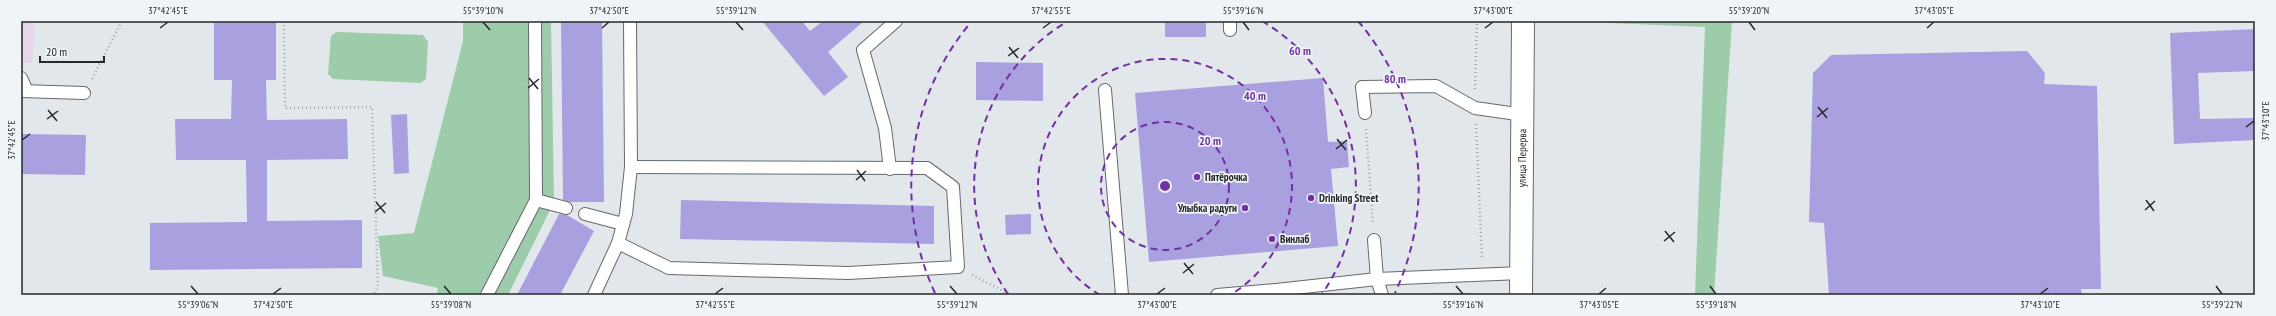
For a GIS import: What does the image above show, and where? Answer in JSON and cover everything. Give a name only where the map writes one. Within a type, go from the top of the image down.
[{"type":"street","name":"улица Перерва","points":[[1521,295],[1520,273],[1524,115],[1523,21]]},
{"type":"lane","points":[[487,295],[536,200],[535,21]]},
{"type":"lane","points":[[594,295],[618,243],[623,224],[631,167],[630,21]]},
{"type":"lane","points":[[890,169],[886,128],[863,50],[896,21]]},
{"type":"lane","points":[[21,78],[24,91],[84,93]]},
{"type":"lane","points":[[1364,113],[1362,87],[1436,86],[1475,108],[1524,115]]},
{"type":"lane","points":[[1105,90],[1122,295]]},
{"type":"lane","points":[[618,243],[669,268],[848,273],[958,267],[953,187],[927,168],[631,167]]},
{"type":"lane","points":[[536,200],[566,208]]},
{"type":"lane","points":[[585,214],[623,224]]},
{"type":"lane","points":[[1374,240],[1377,279],[1382,295]]},
{"type":"lane","points":[[1217,295],[1276,292],[1377,279],[1482,276],[1520,273]]},
{"type":"path","points":[[84,93],[122,21]]},
{"type":"path","points":[[284,21],[285,108],[372,106],[378,286],[374,295]]},
{"type":"path","points":[[1477,21],[1475,108],[1482,276]]},
{"type":"path","points":[[1364,113],[1374,240]]},
{"type":"path","points":[[958,267],[1011,295]]},
{"type":"shaded area","points":[[21,21],[35,21],[32,63],[21,62]]},
{"type":"green space","points":[[463,21],[551,21],[554,202],[508,295],[437,295],[438,288],[383,276],[378,236],[414,233],[463,41]]},
{"type":"green space","points":[[1562,21],[1732,21],[1714,295],[1695,295],[1705,27]]},
{"type":"green space","points":[[336,32],[423,35],[428,42],[426,79],[420,83],[333,79],[328,74],[331,36]]},
{"type":"green space","points":[[1431,293],[1473,293],[1473,295],[1431,295]]},
{"type":"building","points":[[214,21],[276,21],[276,80],[266,80],[267,120],[347,119],[348,159],[267,160],[267,221],[362,220],[362,268],[150,270],[150,223],[247,222],[246,160],[176,160],[175,119],[231,119],[232,80],[214,80]]},
{"type":"building","points":[[561,21],[602,21],[604,202],[570,202],[563,200]]},
{"type":"building","points":[[762,21],[802,21],[810,31],[823,21],[864,21],[828,52],[848,77],[824,96]]},
{"type":"building","points":[[1165,21],[1206,21],[1206,37],[1165,37]]},
{"type":"building","points":[[2255,29],[2255,71],[2198,73],[2200,119],[2255,118],[2255,140],[2174,144],[2170,33]]},
{"type":"building","points":[[2027,51],[2045,73],[2044,84],[2097,86],[2101,289],[2081,289],[2082,295],[1829,295],[1824,223],[1809,222],[1813,73],[1831,55]]},
{"type":"building","points":[[976,62],[1043,63],[1043,101],[976,100]]},
{"type":"building","points":[[1323,78],[1328,142],[1347,141],[1349,167],[1331,169],[1338,246],[1149,262],[1135,93]]},
{"type":"building","points":[[407,114],[409,173],[394,174],[391,115]]},
{"type":"building","points":[[21,134],[86,135],[85,175],[21,174]]},
{"type":"building","points":[[681,200],[934,206],[934,244],[680,239]]},
{"type":"building","points":[[559,214],[567,215],[594,231],[560,295],[517,295]]},
{"type":"building","points":[[1031,214],[1031,234],[1006,235],[1005,215]]},
{"type":"place","name":"Пятёрочка","points":[[1197,177]]},
{"type":"place","name":"Drinking Street","points":[[1311,198]]},
{"type":"place","name":"Улыбка радуги","points":[[1245,208]]},
{"type":"place","name":"Винлаб","points":[[1272,239]]}]
